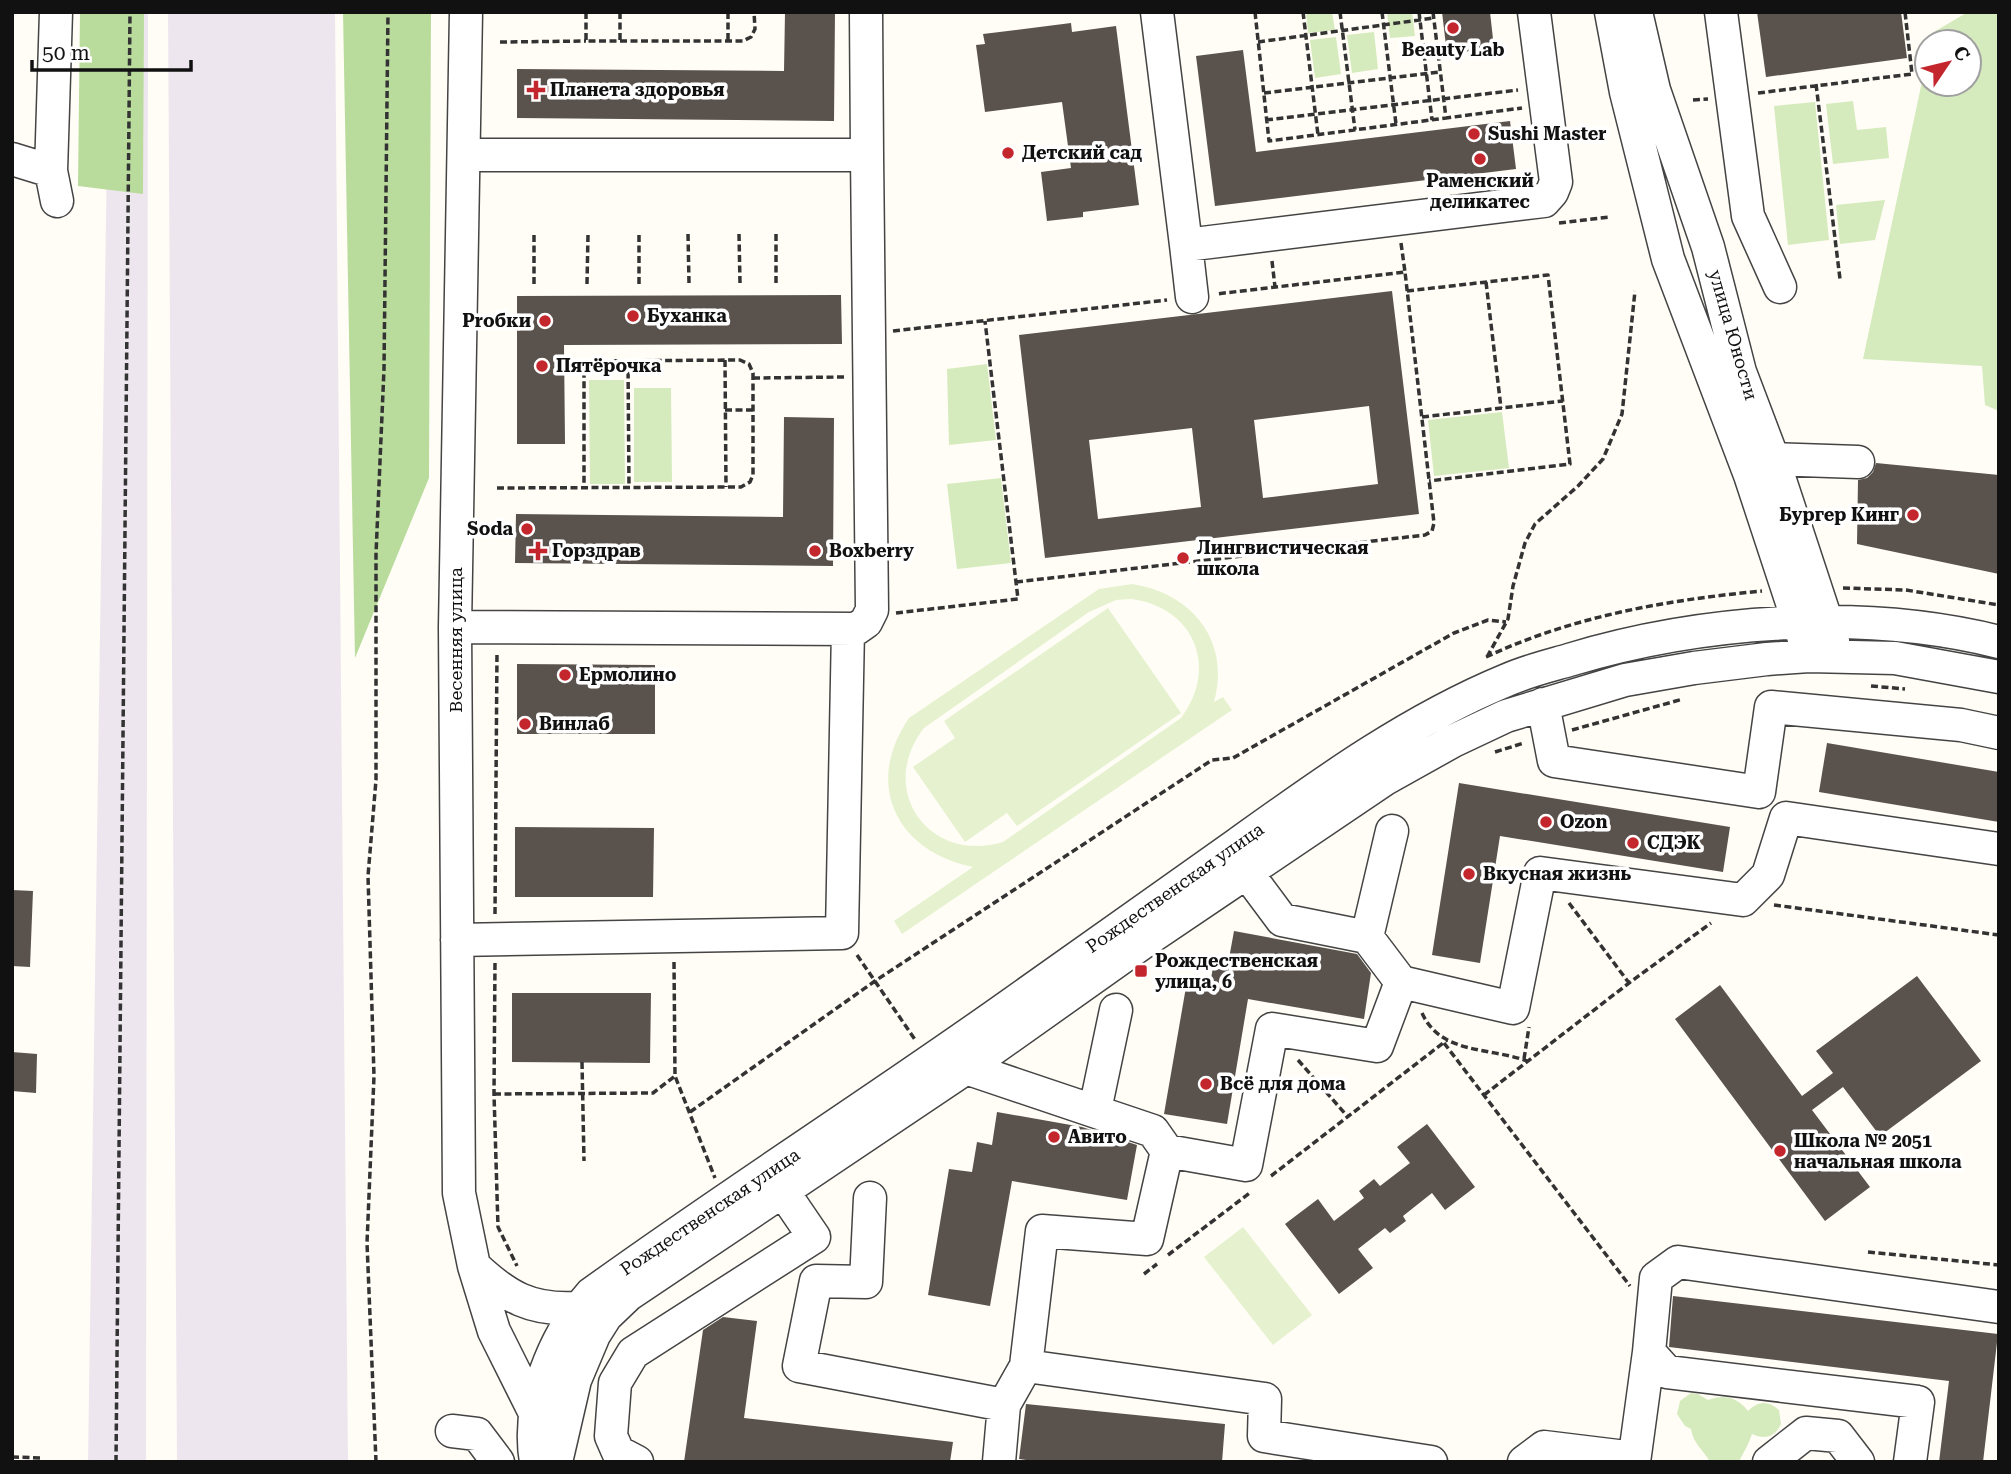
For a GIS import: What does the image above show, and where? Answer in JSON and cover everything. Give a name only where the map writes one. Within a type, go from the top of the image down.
[{"type":"street","points":[[12,159],[54,186],[56,12]]},
{"type":"street","name":"Весенняя улица","points":[[466,12],[455,627],[459,1193],[474,1266],[502,1351],[536,1413]]},
{"type":"street","points":[[455,627],[856,629],[866,622],[872,610],[866,12]]},
{"type":"street","points":[[1157,12],[1192,297]]},
{"type":"street","points":[[1186,245],[1544,201],[1556,182],[1534,12]]},
{"type":"street","name":"улица Юности","points":[[1611,12],[1626,92],[1668,259],[1750,475],[1813,623],[1824,656]]},
{"type":"street","name":"улица Юности","points":[[1636,12],[1654,90],[1707,247],[1740,372],[1773,459],[1813,623]]},
{"type":"street","points":[[1721,12],[1748,216],[1780,286]]},
{"type":"street","points":[[464,155],[867,155]]},
{"type":"street","points":[[1668,259],[1675,272],[1686,278],[1697,278],[1703,272],[1707,247]]},
{"type":"street","points":[[1773,459],[1858,462]]},
{"type":"street","name":"Рождественская улица","points":[[536,1462],[536,1413],[554,1347],[578,1308],[591,1294],[951,1048],[1277,816],[1372,751],[1432,715],[1513,677],[1618,645],[1758,624],[1899,626],[1999,642]]},
{"type":"street","points":[[457,940],[842,933],[848,629]]},
{"type":"street","name":"Рождественская улица","points":[[556,1462],[575,1380],[594,1335],[606,1315],[628,1295],[966,1068],[1385,779],[1496,721],[1543,704],[1625,680],[1694,668],[1824,656],[1895,658],[1999,677]]},
{"type":"street","points":[[1543,704],[1554,761],[1759,792],[1786,818],[1999,849]]},
{"type":"street","points":[[1759,792],[1770,707],[1961,725],[1999,733]]},
{"type":"street","points":[[1247,873],[1283,920],[1367,937],[1412,984],[1513,1008],[1540,873],[1742,900],[1768,875],[1786,818]]},
{"type":"street","points":[[1367,937],[1392,831]]},
{"type":"street","points":[[966,1068],[1153,1131],[1167,1151],[1246,1165],[1272,1029],[1377,1045],[1412,984]]},
{"type":"street","points":[[1095,1110],[1115,1010]]},
{"type":"street","points":[[999,1462],[1004,1405],[1026,1366],[1042,1231],[1147,1239],[1167,1151]]},
{"type":"street","points":[[782,1190],[814,1237],[816,1281],[799,1366],[1004,1405]]},
{"type":"street","points":[[816,1281],[866,1282],[870,1198]]},
{"type":"street","points":[[637,1462],[618,1452],[611,1436],[615,1383],[633,1353],[814,1237]]},
{"type":"street","points":[[1524,1462],[1544,1447],[1634,1460],[1656,1278],[1678,1262],[1999,1307]]},
{"type":"street","points":[[474,1266],[500,1290],[530,1305],[554,1310],[578,1308]]},
{"type":"street","points":[[1649,1352],[1667,1372],[1918,1402],[1910,1462]]},
{"type":"street","points":[[1026,1366],[1265,1399],[1264,1436],[1431,1462]]},
{"type":"street","points":[[452,1431],[477,1434],[498,1462]]},
{"type":"street","points":[[1769,1462],[1806,1433],[1838,1436],[1858,1462]]},
{"type":"path","points":[[117,1462],[130,12]]},
{"type":"path","points":[[376,1462],[367,1243],[374,1076],[368,876],[376,780],[376,554],[384,369],[388,12]]},
{"type":"path","points":[[586,12],[586,41]]},
{"type":"path","points":[[620,12],[620,41]]},
{"type":"path","points":[[728,12],[728,41]]},
{"type":"path","points":[[499,42],[743,41],[751,37],[755,29],[754,12]]},
{"type":"path","points":[[1255,12],[1269,141],[1522,108]]},
{"type":"path","points":[[1303,12],[1318,135]]},
{"type":"path","points":[[1340,12],[1355,130]]},
{"type":"path","points":[[1382,12],[1396,124]]},
{"type":"path","points":[[1419,12],[1432,120]]},
{"type":"path","points":[[1433,12],[1446,118]]},
{"type":"path","points":[[1754,93],[1913,74],[1905,12]]},
{"type":"path","points":[[1258,42],[1434,18]]},
{"type":"path","points":[[1264,93],[1440,72]]},
{"type":"path","points":[[1816,84],[1840,279]]},
{"type":"path","points":[[1266,120],[1520,90]]},
{"type":"path","points":[[688,234],[689,283]]},
{"type":"path","points":[[739,234],[740,283]]},
{"type":"path","points":[[776,234],[776,283]]},
{"type":"path","points":[[534,235],[534,284]]},
{"type":"path","points":[[587,284],[588,235]]},
{"type":"path","points":[[639,235],[639,284]]},
{"type":"path","points":[[1016,582],[1425,535],[1432,531],[1434,523],[1401,241]]},
{"type":"path","points":[[869,334],[1405,272]]},
{"type":"path","points":[[1407,291],[1548,275],[1563,401],[1570,464],[1429,481]]},
{"type":"path","points":[[1486,282],[1501,408]]},
{"type":"path","points":[[1635,291],[1622,414],[1603,459],[1578,486],[1535,524],[1525,543],[1506,622],[1486,657],[1519,641],[1625,610],[1696,597],[1767,590]]},
{"type":"path","points":[[887,614],[1018,599],[985,321]]},
{"type":"path","points":[[725,360],[726,487]]},
{"type":"path","points":[[496,488],[584,488],[629,487],[741,487],[750,482],[753,475],[753,378],[749,365],[740,360],[586,363],[583,371],[584,488]]},
{"type":"path","points":[[628,361],[629,487]]},
{"type":"path","points":[[753,378],[846,377]]},
{"type":"path","points":[[1422,417],[1563,401]]},
{"type":"path","points":[[725,410],[753,410]]},
{"type":"path","points":[[1833,587],[1906,590],[1999,605]]},
{"type":"path","points":[[690,1112],[875,981],[1212,760],[1233,758],[1454,634],[1488,620],[1506,622]]},
{"type":"path","points":[[497,627],[494,1094],[498,1227],[513,1262],[519,1269]]},
{"type":"path","points":[[1866,685],[1916,690]]},
{"type":"path","points":[[1487,755],[1691,696]]},
{"type":"path","points":[[1546,874],[1629,983]]},
{"type":"path","points":[[1484,1096],[1526,1060],[1742,900],[1999,935]]},
{"type":"path","points":[[842,933],[914,1037]]},
{"type":"path","points":[[673,936],[675,1076],[717,1184]]},
{"type":"path","points":[[1412,984],[1426,1022],[1445,1042],[1645,1305],[1654,1308]]},
{"type":"path","points":[[1526,1060],[1530,1023]]},
{"type":"path","points":[[1445,1042],[1526,1060]]},
{"type":"path","points":[[1262,1183],[1445,1042]]},
{"type":"path","points":[[1297,1059],[1348,1117]]},
{"type":"path","points":[[582,1062],[584,1161]]},
{"type":"path","points":[[494,1094],[653,1093],[675,1076]]},
{"type":"path","points":[[1144,1274],[1251,1191]]},
{"type":"path","points":[[1868,1252],[1999,1265]]},
{"type":"path","points":[[12,1457],[41,1458],[41,1462]]},
{"type":"shaded area","points":[[109,12],[148,12],[146,1462],[88,1462]]},
{"type":"shaded area","points":[[168,12],[335,12],[348,1462],[177,1462]]},
{"type":"green space","points":[[80,12],[144,12],[143,194],[78,186]]},
{"type":"green space","points":[[343,12],[431,12],[429,478],[355,658]]},
{"type":"green space","points":[[1306,12],[1332,12],[1335,30],[1308,33]]},
{"type":"green space","points":[[1387,12],[1412,12],[1415,36],[1390,38]]},
{"type":"green space","points":[[1968,12],[1999,12],[1999,411],[1985,405],[1982,366],[1863,359],[1918,98],[1983,98],[1983,28],[1941,28]]},
{"type":"green space","points":[[1374,32],[1378,69],[1352,73],[1347,35]]},
{"type":"green space","points":[[1336,37],[1341,74],[1315,78],[1310,40]]},
{"type":"green space","points":[[1853,101],[1857,130],[1886,127],[1889,158],[1833,164],[1826,104]]},
{"type":"green space","points":[[1815,102],[1829,240],[1788,245],[1774,106]]},
{"type":"green space","points":[[1885,200],[1875,240],[1840,244],[1836,205]]},
{"type":"green space","points":[[987,364],[996,440],[949,445],[947,369]]},
{"type":"green space","points":[[589,380],[624,380],[625,484],[590,484]]},
{"type":"green space","points":[[634,388],[671,388],[672,482],[634,482]]},
{"type":"green space","points":[[1502,412],[1509,468],[1434,476],[1428,420]]},
{"type":"green space","points":[[1001,478],[1011,563],[957,569],[947,484]]},
{"type":"green space","points":[[1132,584],[1153,589],[1189,609],[1211,640],[1217,659],[1218,680],[1214,702],[1223,697],[1232,710],[902,934],[894,921],[973,867],[947,859],[924,847],[907,831],[895,812],[889,791],[889,767],[895,743],[909,718],[1099,589]],"holes":[[[1131,599],[1153,604],[1171,614],[1185,627],[1194,642],[1198,679],[1192,699],[1181,718],[1003,842],[976,846],[953,842],[933,832],[918,816],[908,797],[906,775],[911,752],[924,728],[1089,612],[1116,600]]]},
{"type":"green space","points":[[1108,608],[1181,713],[1017,826],[1007,813],[965,842],[913,767],[955,738],[944,721]]},
{"type":"green space","points":[[1243,1227],[1312,1315],[1273,1345],[1204,1257]]},
{"type":"green space","points":[[1691,1393],[1708,1400],[1730,1398],[1748,1411],[1756,1405],[1767,1403],[1779,1410],[1781,1424],[1776,1432],[1769,1436],[1752,1434],[1739,1462],[1710,1462],[1696,1443],[1691,1429],[1685,1426],[1677,1414],[1680,1401]]},
{"type":"building","points":[[785,12],[835,12],[834,121],[517,118],[517,69],[784,71]]},
{"type":"building","points":[[1442,12],[1490,12],[1494,48],[1447,54]]},
{"type":"building","points":[[1757,12],[1901,12],[1907,58],[1766,77]]},
{"type":"building","points":[[1071,23],[1072,32],[1116,26],[1139,205],[1083,212],[1083,217],[1047,221],[1041,172],[1071,168],[1062,102],[985,112],[976,45],[985,44],[983,34]]},
{"type":"building","points":[[1243,50],[1256,152],[1510,121],[1516,169],[1215,206],[1196,56]]},
{"type":"building","points":[[1392,291],[1419,514],[1045,558],[1019,335]],"holes":[[[1369,406],[1378,484],[1263,498],[1254,420]],[[1192,428],[1201,507],[1098,519],[1089,440]]]},
{"type":"building","points":[[841,295],[842,344],[564,345],[565,444],[517,444],[517,296]]},
{"type":"building","points":[[784,417],[834,418],[833,566],[515,563],[516,514],[783,517]]},
{"type":"building","points":[[1876,463],[1999,475],[1999,574],[1857,544],[1858,480],[1867,478]]},
{"type":"building","points":[[517,664],[655,665],[655,734],[517,734]]},
{"type":"building","points":[[1827,743],[1999,772],[1999,822],[1819,792]]},
{"type":"building","points":[[1459,783],[1730,827],[1723,872],[1500,836],[1480,963],[1432,955]]},
{"type":"building","points":[[515,827],[654,828],[653,897],[515,897]]},
{"type":"building","points":[[12,890],[33,891],[30,967],[12,966]]},
{"type":"building","points":[[1234,931],[1357,954],[1371,973],[1364,1019],[1248,999],[1227,1124],[1164,1114],[1186,987],[1209,991],[1214,961],[1228,964]]},
{"type":"building","points":[[1917,976],[1981,1061],[1880,1136],[1843,1087],[1812,1110],[1870,1187],[1825,1221],[1675,1019],[1720,985],[1802,1096],[1833,1073],[1816,1051]]},
{"type":"building","points":[[512,993],[651,993],[650,1063],[512,1062]]},
{"type":"building","points":[[12,1052],[37,1054],[36,1093],[12,1091]]},
{"type":"building","points":[[997,1112],[1082,1127],[1137,1145],[1127,1200],[1012,1181],[990,1306],[928,1295],[949,1169],[972,1172],[977,1142],[992,1145]]},
{"type":"building","points":[[1427,1124],[1475,1187],[1445,1210],[1432,1193],[1403,1216],[1406,1221],[1390,1233],[1385,1228],[1358,1249],[1373,1268],[1339,1294],[1285,1224],[1318,1199],[1334,1221],[1364,1198],[1359,1191],[1374,1179],[1380,1186],[1410,1163],[1397,1147]]},
{"type":"building","points":[[1673,1296],[1998,1334],[1983,1462],[1939,1462],[1949,1381],[1669,1347]]},
{"type":"building","points":[[723,1317],[757,1321],[744,1418],[953,1442],[950,1462],[684,1462],[703,1330]]},
{"type":"building","points":[[1026,1404],[1225,1424],[1222,1462],[1041,1462],[1019,1459]]},
{"type":"place","name":"Beauty Lab","points":[[1453,28]]},
{"type":"place","name":"Планета здоровья","points":[[536,90]]},
{"type":"place","name":"Sushi Master","points":[[1474,134]]},
{"type":"place","name":"Детский сад","points":[[1008,153]]},
{"type":"place","name":"Раменский деликатес","points":[[1480,159]]},
{"type":"place","name":"Буханка","points":[[633,316]]},
{"type":"place","name":"Proбки","points":[[545,321]]},
{"type":"place","name":"Пятёрочка","points":[[542,366]]},
{"type":"place","name":"Бургер Кинг","points":[[1913,515]]},
{"type":"place","name":"Soda","points":[[527,529]]},
{"type":"place","name":"Горздрав","points":[[538,551]]},
{"type":"place","name":"Boxberry","points":[[815,551]]},
{"type":"place","name":"Лингвистическая школа","points":[[1183,558]]},
{"type":"place","name":"Ермолино","points":[[565,675]]},
{"type":"place","name":"Винлаб","points":[[525,724]]},
{"type":"place","name":"Ozon","points":[[1546,822]]},
{"type":"place","name":"СДЭК","points":[[1633,843]]},
{"type":"place","name":"Вкусная жизнь","points":[[1469,874]]},
{"type":"place","name":"Рождественская улица, 6","points":[[1141,971]]},
{"type":"place","name":"Всё для дома","points":[[1206,1084]]},
{"type":"place","name":"Авито","points":[[1054,1137]]},
{"type":"place","name":"Школа № 2051 начальная школа","points":[[1780,1151]]}]
